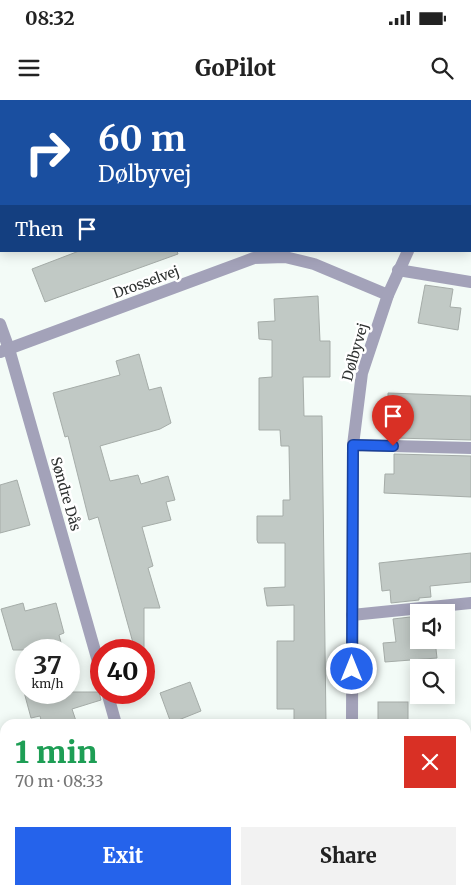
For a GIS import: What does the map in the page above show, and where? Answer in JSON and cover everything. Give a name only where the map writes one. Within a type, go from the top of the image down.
[{"type":"street","name":"Dølbyvej","points":[[352,719],[353,445],[362,373],[388,295],[407,252]]},
{"type":"street","name":"Drosselvej","points":[[4,351],[252,254],[285,257],[314,264],[388,295]]},
{"type":"street","points":[[398,270],[471,282]]},
{"type":"street","name":"Søndre Dås","points":[[0,324],[4,351],[91,639]]},
{"type":"street","points":[[353,445],[471,448]]},
{"type":"street","points":[[352,615],[471,603]]},
{"type":"street","points":[[110,704],[115,719]]},
{"type":"building","points":[[76,252],[177,252],[178,254],[45,302],[32,269]]},
{"type":"building","points":[[425,285],[453,289],[450,307],[461,308],[458,330],[418,323]]},
{"type":"building","points":[[318,296],[320,341],[330,341],[330,377],[303,377],[304,416],[322,416],[326,719],[294,719],[294,709],[277,709],[277,641],[294,641],[294,605],[267,606],[264,588],[285,587],[285,543],[258,543],[257,540],[257,516],[283,516],[283,500],[290,500],[289,446],[281,446],[280,430],[259,430],[259,378],[272,377],[272,340],[259,339],[258,322],[275,321],[274,299]]},
{"type":"building","points":[[139,354],[149,390],[161,387],[171,423],[160,429],[100,446],[110,481],[138,475],[141,484],[168,476],[175,500],[166,502],[171,520],[142,527],[153,566],[148,568],[160,608],[144,608],[144,639],[132,639],[98,517],[89,520],[68,436],[65,437],[53,393],[120,375],[116,361]]},
{"type":"building","points":[[388,393],[471,396],[471,440],[395,438],[395,422],[388,422]]},
{"type":"building","points":[[394,454],[471,456],[471,497],[384,493],[385,474],[394,474]]},
{"type":"building","points":[[17,480],[30,525],[0,533],[0,485]]},
{"type":"building","points":[[471,553],[471,582],[430,586],[431,597],[391,603],[390,590],[382,591],[379,563]]},
{"type":"building","points":[[23,603],[25,611],[56,603],[64,633],[59,635],[60,639],[15,639],[15,650],[13,650],[1,609]]},
{"type":"building","points":[[410,617],[410,649],[436,649],[437,658],[385,662],[383,643],[396,642],[393,619]]},
{"type":"building","points":[[190,682],[201,711],[181,719],[170,719],[160,693]]},
{"type":"building","points":[[80,692],[90,692],[90,703],[72,709],[75,719],[41,719],[40,716],[31,718],[27,704],[80,704]]},
{"type":"building","points":[[378,702],[408,702],[408,719],[378,719]]},
{"type":"route","points":[[352,669],[353,445],[393,446]]}]
